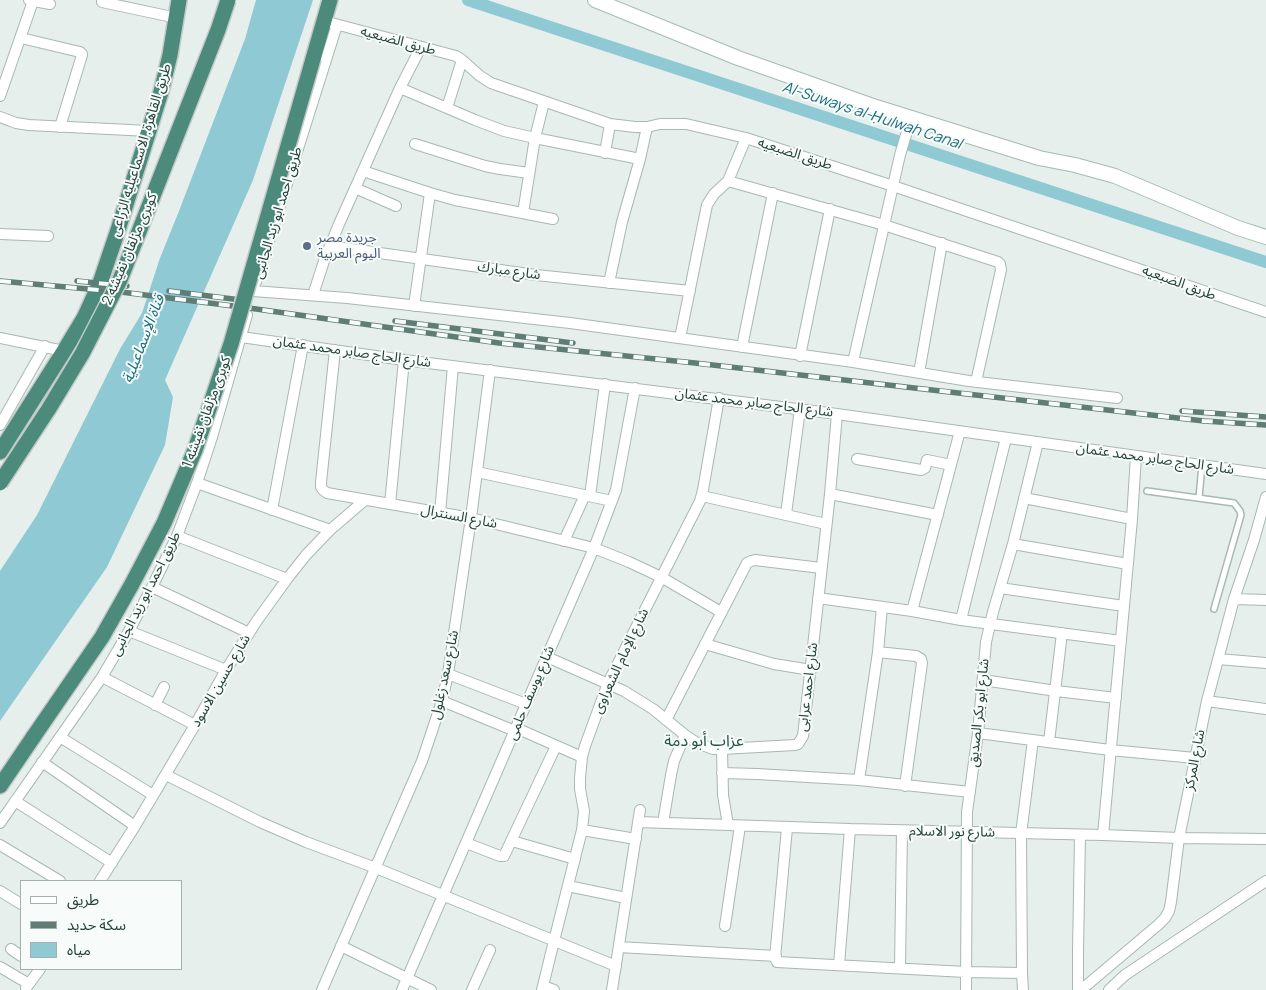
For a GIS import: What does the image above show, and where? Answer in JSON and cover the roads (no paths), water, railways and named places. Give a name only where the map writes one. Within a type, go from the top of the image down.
[{"type":"highway","name":"طريق القاهرة, الاسماعيليه الزراعى","points":[[0,452],[84,318],[100,283],[161,92],[170,55],[179,0]]},
{"type":"highway","name":"كوبرى مزلقان نفيشه 2","points":[[0,483],[83,352],[120,280],[228,0]]},
{"type":"highway","name":"كوبرى مزلقان نفيشه 1","points":[[0,786],[102,637],[164,523],[195,450],[231,344],[313,59],[330,23],[330,1]]},
{"type":"main road","points":[[595,0],[738,58],[911,118],[1039,158],[1115,176],[1238,228],[1266,237]]},
{"type":"street","points":[[0,96],[21,38],[30,0],[50,4]]},
{"type":"street","points":[[102,2],[177,18]]},
{"type":"street","name":"طريق الضبعيه","points":[[330,23],[456,56],[491,83],[610,124],[648,127],[660,124],[686,124],[746,138],[1266,312]]},
{"type":"street","name":"طريق احمد ابو زيد الجانبى","points":[[0,823],[102,677],[129,632],[177,536],[212,437],[330,23]]},
{"type":"street","points":[[21,38],[82,54],[60,126]]},
{"type":"street","points":[[313,296],[330,246],[355,188],[400,88],[421,47]]},
{"type":"street","points":[[448,108],[462,60]]},
{"type":"street","points":[[400,88],[504,131],[640,159]]},
{"type":"street","points":[[523,213],[535,138],[544,102]]},
{"type":"street","points":[[0,117],[16,123],[30,125],[149,131]]},
{"type":"street","points":[[852,362],[900,155],[911,118]]},
{"type":"street","points":[[606,153],[610,124]]},
{"type":"street","points":[[609,283],[622,222],[648,127]]},
{"type":"street","points":[[680,338],[707,205],[714,194],[728,181],[746,138]]},
{"type":"street","points":[[415,144],[485,166],[529,173]]},
{"type":"street","points":[[363,171],[430,193],[478,205],[554,219]]},
{"type":"street","points":[[728,181],[884,225],[996,261],[1000,264],[1001,267],[976,382]]},
{"type":"street","points":[[355,188],[396,206]]},
{"type":"street","points":[[414,306],[430,193]]},
{"type":"street","points":[[742,348],[773,194]]},
{"type":"street","points":[[800,356],[830,209]]},
{"type":"street","points":[[0,234],[48,236]]},
{"type":"street","points":[[919,373],[942,243]]},
{"type":"street","name":"شارع مبارك","points":[[330,246],[536,275],[690,291]]},
{"type":"street","points":[[254,291],[414,306],[570,324],[852,362],[976,382],[1117,398]]},
{"type":"street","name":"شارع الحاج صابر محمد عثمان","points":[[241,337],[404,360],[719,398],[1266,474]]},
{"type":"street","points":[[0,338],[64,351]]},
{"type":"street","points":[[272,510],[303,345]]},
{"type":"street","points":[[0,425],[3,414],[45,346]]},
{"type":"street","name":"شارع السنترال","points":[[335,350],[321,487],[326,493],[471,518],[594,548],[662,577],[721,612]]},
{"type":"street","points":[[390,504],[404,360]]},
{"type":"street","points":[[440,513],[453,366]]},
{"type":"street","name":"شارع سعد زغلول","points":[[322,990],[422,761],[442,701],[448,674],[471,518],[490,370]]},
{"type":"street","points":[[564,541],[587,496],[605,384]]},
{"type":"street","name":"شارع يوسف حلمى","points":[[402,990],[594,548],[616,490],[635,388]]},
{"type":"street","name":"شارع الإمام الشعراوى","points":[[543,988],[582,830],[584,811],[580,778],[582,757],[588,735],[608,683],[702,496],[719,398]]},
{"type":"street","points":[[786,514],[800,409]]},
{"type":"street","name":"شارع احمد عرابى","points":[[547,657],[608,683],[639,699],[685,735],[697,743],[713,749],[795,745],[800,742],[803,736],[811,670],[837,414]]},
{"type":"street","points":[[912,612],[960,431]]},
{"type":"street","points":[[961,620],[1006,438]]},
{"type":"street","name":"شارع ابو بكر الصديق","points":[[966,990],[966,832],[978,733],[986,642],[1038,442]]},
{"type":"street","points":[[1102,835],[1116,698],[1136,456]]},
{"type":"street","points":[[857,460],[922,470],[927,460],[951,465]]},
{"type":"street","points":[[477,472],[612,501]]},
{"type":"street","points":[[197,483],[330,530]]},
{"type":"street","points":[[830,494],[938,515]]},
{"type":"street","points":[[702,496],[826,524]]},
{"type":"street","name":"شارع المركز","points":[[1080,990],[1158,925],[1169,910],[1180,838],[1207,701],[1234,599],[1266,497]]},
{"type":"street","points":[[1024,498],[1132,519]]},
{"type":"street","name":"شارع حسين الاسود","points":[[101,880],[166,775],[249,633],[306,555],[330,530],[365,500]]},
{"type":"street","points":[[177,536],[287,579]]},
{"type":"street","points":[[1254,540],[1266,541]]},
{"type":"street","points":[[1013,544],[1128,564]]},
{"type":"street","points":[[666,720],[747,563],[751,561],[821,568]]},
{"type":"street","points":[[152,587],[249,633]]},
{"type":"street","points":[[1000,588],[1124,606]]},
{"type":"street","points":[[818,598],[961,620],[1121,641]]},
{"type":"street","points":[[1234,599],[1266,600]]},
{"type":"street","points":[[860,780],[878,652],[882,607]]},
{"type":"street","points":[[129,632],[226,670]]},
{"type":"street","points":[[1049,742],[1062,633]]},
{"type":"street","points":[[705,644],[774,664],[811,670]]},
{"type":"street","points":[[878,652],[916,656],[921,659],[922,663],[905,786]]},
{"type":"street","points":[[1218,659],[1266,663]]},
{"type":"street","points":[[448,674],[526,704]]},
{"type":"street","points":[[102,677],[195,725]]},
{"type":"street","points":[[983,680],[1116,698]]},
{"type":"street","points":[[155,705],[164,687]]},
{"type":"street","points":[[442,701],[582,757]]},
{"type":"street","points":[[1207,701],[1266,709]]},
{"type":"street","points":[[978,733],[1110,750],[1195,758]]},
{"type":"street","points":[[663,823],[674,761],[685,735]]},
{"type":"street","points":[[60,737],[153,795]]},
{"type":"street","points":[[1023,990],[1021,834],[1033,740]]},
{"type":"street","points":[[466,843],[502,857],[506,854],[556,746]]},
{"type":"street","points":[[722,749],[723,796],[728,825]]},
{"type":"street","points":[[42,762],[135,826]]},
{"type":"street","points":[[722,773],[860,780],[970,792]]},
{"type":"street","points":[[166,775],[260,822],[306,842],[376,868],[443,897],[616,966]]},
{"type":"street","points":[[15,801],[112,863]]},
{"type":"street","points":[[612,990],[640,810]]},
{"type":"street","name":"شارع نور الاسلام","points":[[638,822],[850,830],[1266,839]]},
{"type":"street","points":[[725,926],[740,826]]},
{"type":"street","points":[[787,828],[776,956],[776,960],[779,962],[966,972],[1022,973]]},
{"type":"street","points":[[582,830],[636,839]]},
{"type":"street","points":[[839,965],[850,830]]},
{"type":"street","points":[[900,968],[902,831]]},
{"type":"street","points":[[1080,835],[1078,952],[1080,990]]},
{"type":"street","points":[[512,841],[575,859]]},
{"type":"street","points":[[0,845],[58,880]]},
{"type":"street","points":[[1109,990],[1125,974],[1266,882]]},
{"type":"street","points":[[568,886],[626,898]]},
{"type":"street","points":[[0,890],[20,903]]},
{"type":"street","points":[[341,946],[431,990]]},
{"type":"street","points":[[619,947],[776,956]]},
{"type":"street","points":[[11,949],[20,955]]},
{"type":"street","points":[[472,990],[490,950]]},
{"type":"street","points":[[0,967],[27,987],[39,970]]},
{"type":"street","points":[[543,988],[554,990]]},
{"type":"lane","points":[[1199,498],[1202,465]]},
{"type":"lane","points":[[1148,491],[1234,503],[1240,511],[1241,515],[1214,609]]},
{"type":"water","name":"قناة الإسماعيلية","points":[[256,0],[313,0],[253,180],[165,380],[173,397],[165,445],[107,567],[0,721],[0,571],[37,515],[120,349],[142,313],[160,258],[245,39]]},
{"type":"waterway","name":"Al-Suways al-Ḥulwah Canal","points":[[468,0],[1266,262]]},
{"type":"railway","points":[[0,281],[121,292],[499,343],[695,363],[1204,421],[1266,425]]},
{"type":"railway","points":[[77,281],[127,286]]},
{"type":"railway","points":[[169,291],[241,300]]},
{"type":"railway","points":[[395,321],[573,343]]},
{"type":"railway","points":[[1182,411],[1266,417]]},
{"type":"place","name":"جريدة مصر اليوم العربية","points":[[307,246]]},
{"type":"district","name":"عزاب أبو دمة","points":[[704,742]]}]
